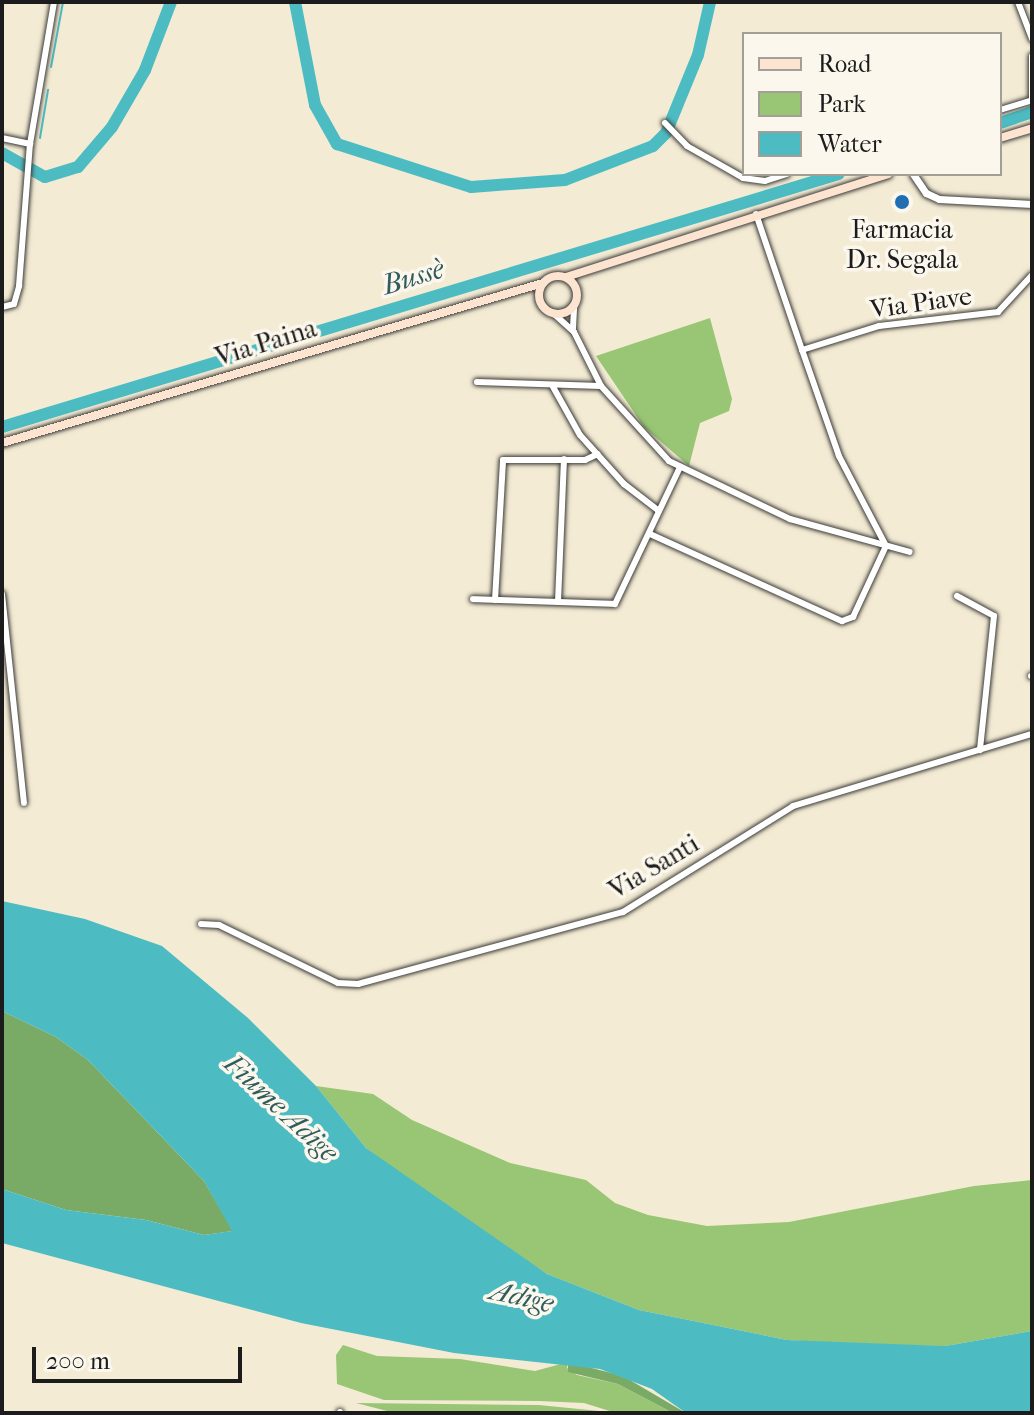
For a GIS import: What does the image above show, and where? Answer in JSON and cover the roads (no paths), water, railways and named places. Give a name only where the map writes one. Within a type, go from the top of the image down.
[{"type":"main road","points":[[1002,137],[1032,128]]},
{"type":"main road","points":[[596,266],[577,292],[574,306],[553,313],[541,301],[543,283],[756,214],[881,176]]},
{"type":"main road","points":[[566,277],[577,292]]},
{"type":"main road","name":"Via Paina","points":[[36,434],[543,283]]},
{"type":"main road","name":"Via Paina","points":[[508,294],[541,301]]},
{"type":"main road","points":[[2,443],[36,434]]},
{"type":"main road","points":[[2,450],[36,434]]},
{"type":"street","points":[[2,307],[17,298],[30,144],[54,2]]},
{"type":"street","points":[[1018,2],[1032,39]]},
{"type":"street","points":[[1002,109],[1032,100],[1032,56]]},
{"type":"street","points":[[665,123],[709,162],[743,178],[765,181],[781,176]]},
{"type":"street","points":[[2,138],[30,144]]},
{"type":"street","points":[[914,176],[926,193],[939,199],[1032,204]]},
{"type":"street","points":[[756,214],[839,456],[886,546]]},
{"type":"street","name":"Via Piave","points":[[802,350],[879,326],[998,312],[1032,275]]},
{"type":"street","points":[[574,306],[574,332]]},
{"type":"street","points":[[553,313],[574,332],[601,386],[631,423],[680,467],[790,519],[910,552]]},
{"type":"street","points":[[477,382],[601,386]]},
{"type":"street","points":[[552,385],[560,406],[598,454],[659,511]]},
{"type":"street","points":[[495,600],[500,464],[511,457],[564,459],[598,454]]},
{"type":"street","points":[[558,602],[564,459]]},
{"type":"street","points":[[473,599],[615,604],[680,467]]},
{"type":"street","points":[[650,534],[842,621],[853,617],[886,546]]},
{"type":"street","points":[[2,594],[24,803]]},
{"type":"street","points":[[957,596],[994,616],[980,750]]},
{"type":"street","name":"Via Santi","points":[[201,924],[219,925],[338,983],[358,984],[458,953],[615,915],[793,806],[1032,734]]},
{"type":"water","points":[[2,901],[85,919],[162,946],[248,1018],[316,1086],[366,1148],[547,1274],[639,1310],[787,1340],[945,1346],[1032,1331],[1032,1413],[686,1413],[652,1389],[600,1369],[454,1353],[301,1323],[2,1243],[2,1189],[66,1210],[146,1220],[204,1235],[232,1231],[204,1181],[88,1060],[56,1037],[2,1011]]},
{"type":"waterway","points":[[51,67],[63,2]]},
{"type":"waterway","points":[[2,153],[45,177],[78,167],[112,127],[145,70],[171,2]]},
{"type":"waterway","points":[[295,2],[315,105],[337,144],[471,187],[565,180],[653,146],[666,133],[698,55],[710,2]]},
{"type":"waterway","points":[[40,138],[48,90]]},
{"type":"waterway","name":"Bussè","points":[[1002,122],[1032,112]]},
{"type":"waterway","name":"Bussè","points":[[2,427],[832,176]]},
{"type":"place","name":"Farmacia Dr. Segala","points":[[902,202]]},
{"type":"water label","name":"Fiume Adige","points":[[281,1108]]},
{"type":"water label","name":"Adige","points":[[522,1297]]}]
